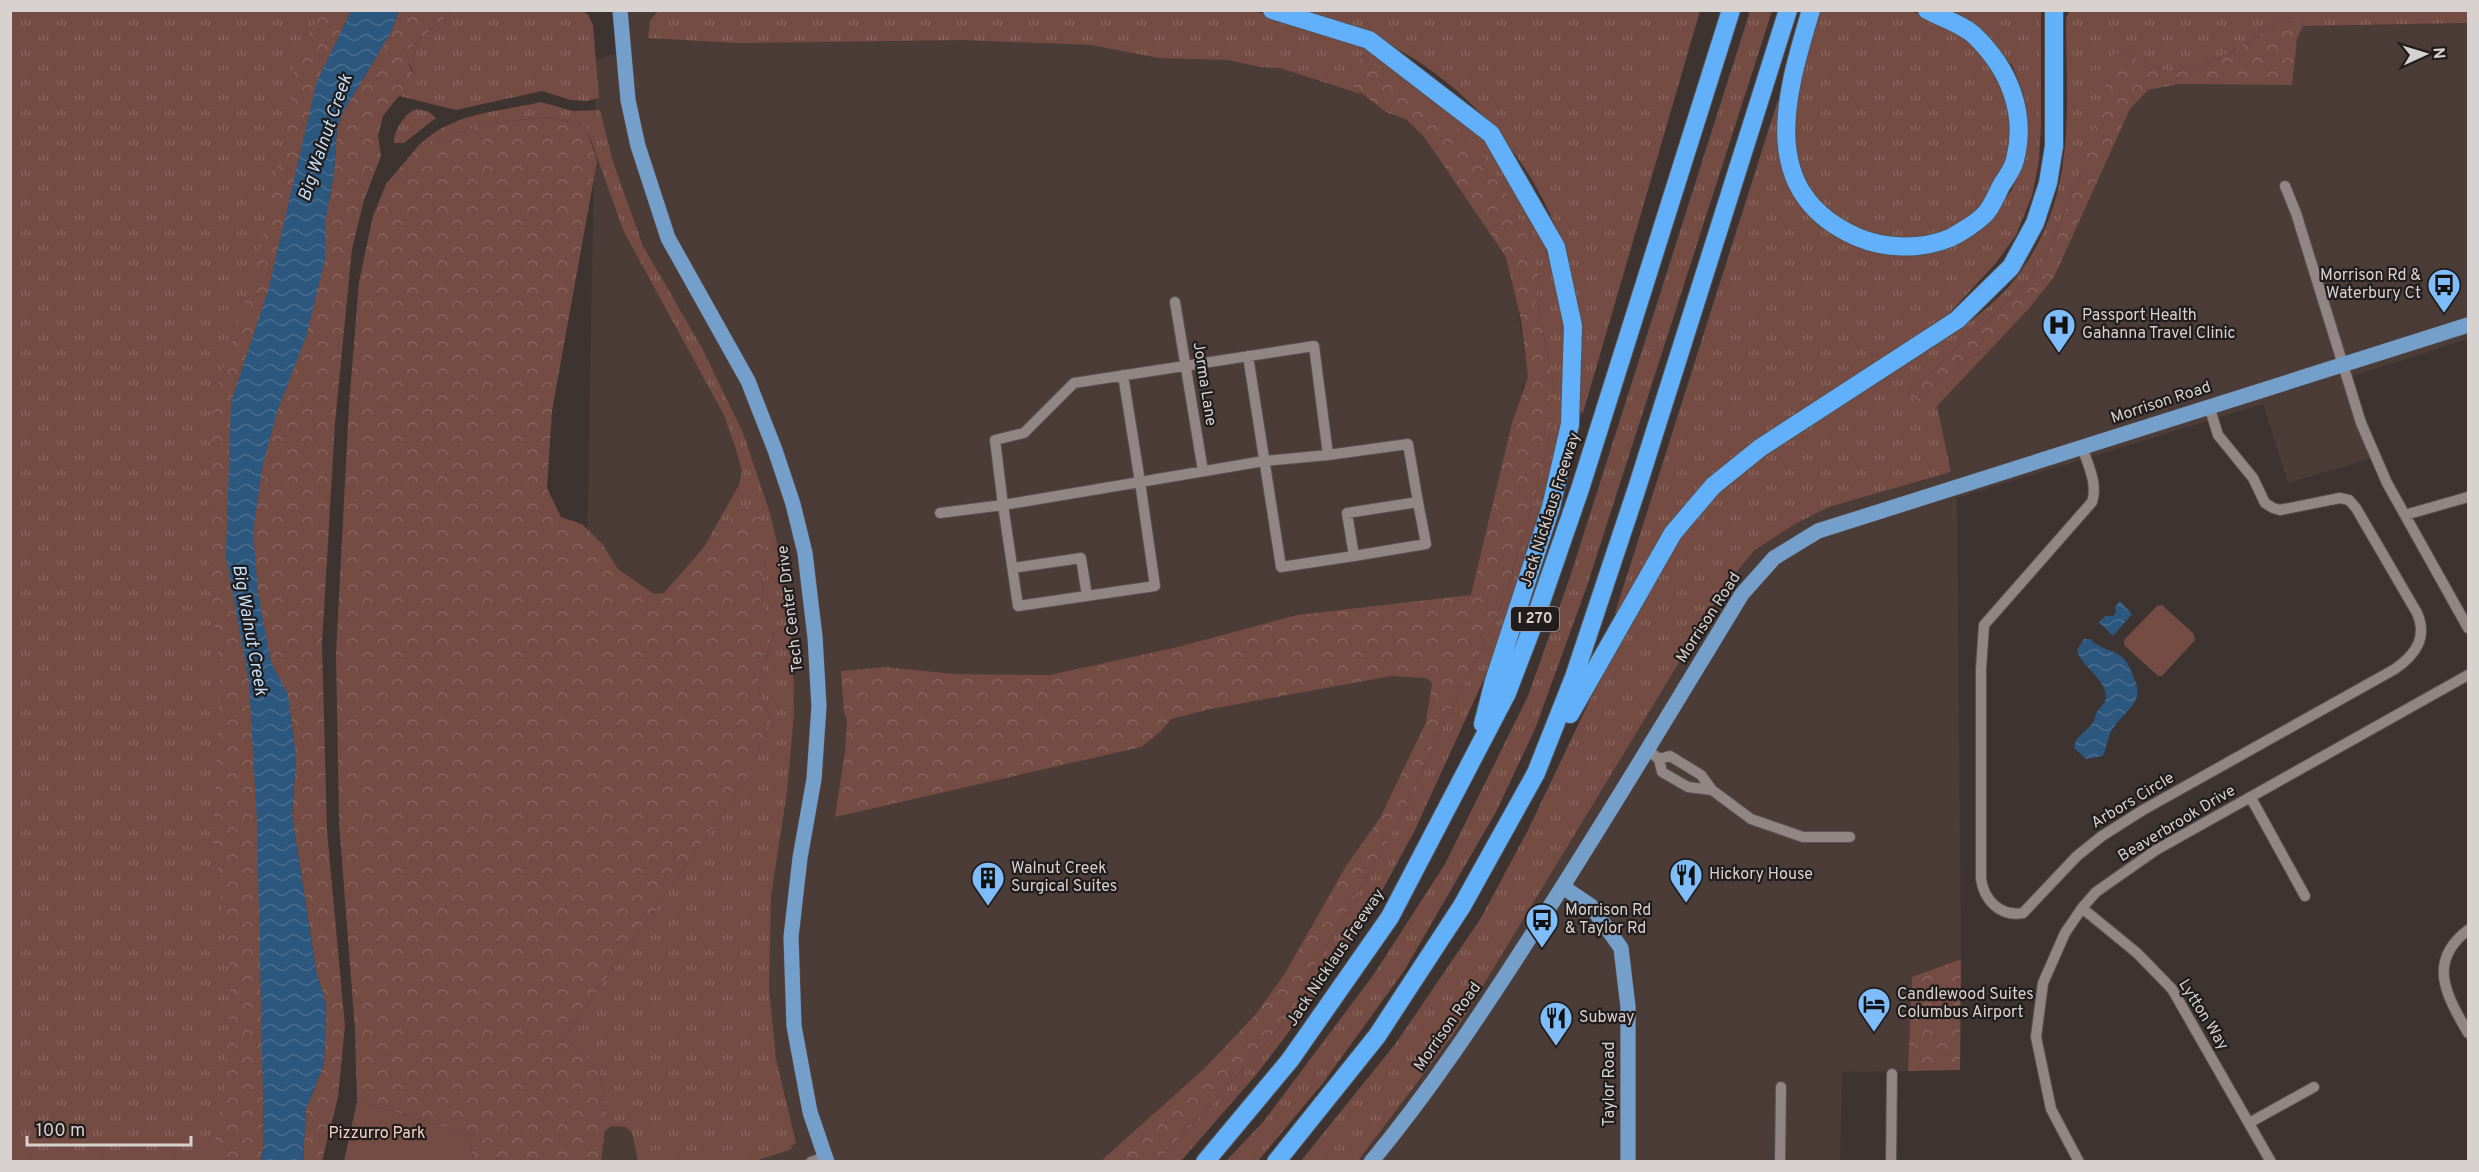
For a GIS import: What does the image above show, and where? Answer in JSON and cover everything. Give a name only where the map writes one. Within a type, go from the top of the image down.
[{"type":"highway","points":[[1272,10],[1369,40],[1491,134],[1556,247],[1573,326],[1570,424],[1551,507],[1494,681],[1474,756]]},
{"type":"highway","points":[[1659,240],[1721,10]]},
{"type":"highway","name":"Jack Nicklaus Freeway","points":[[1204,1161],[1290,1060],[1390,917],[1507,693],[1580,489],[1731,10]]},
{"type":"highway","points":[[1536,773],[1574,677],[1633,499],[1788,10]]},
{"type":"highway","points":[[1811,10],[1787,103],[1786,140],[1791,169],[1801,191],[1834,227],[1872,243],[1911,247],[1950,238],[1985,215],[2015,162],[2019,116],[2004,71],[1974,35],[1928,10]]},
{"type":"highway","points":[[1276,1161],[1377,1036],[1462,906],[1667,543],[1713,486],[1760,448],[1957,320],[2011,267],[2035,223],[2048,183],[2053,155],[2054,10]]},
{"type":"main road","name":"Tech Center Drive","points":[[620,10],[628,100],[638,146],[668,238],[748,381],[793,504],[805,553],[815,637],[819,706],[814,779],[800,858],[791,948],[794,1026],[821,1160]]},
{"type":"main road","name":"Morrison Road","points":[[1371,1161],[1436,1078],[1473,1026],[1653,754],[1742,594],[1774,558],[1818,531],[2469,325]]},
{"type":"main road","name":"Taylor Road","points":[[1563,887],[1591,906],[1621,948],[1628,1007],[1628,1161]]},
{"type":"street","points":[[2285,186],[2361,423],[2388,483],[2469,628]]},
{"type":"street","name":"Jorma Lane","points":[[1175,302],[1203,471]]},
{"type":"street","points":[[1124,375],[1155,586],[1018,606],[995,440],[1024,433],[1074,383],[1124,375],[1314,346],[1328,455]]},
{"type":"street","points":[[940,513],[1003,505],[1264,461],[1408,444],[1426,544],[1281,567],[1264,461],[1248,356]]},
{"type":"street","name":"Arbors Circle","points":[[2082,447],[2093,481],[2092,502],[1984,625],[1981,669],[1982,890],[1988,899],[2004,913],[2013,915],[2023,914],[2077,856],[2102,836],[2143,810],[2395,669],[2416,649],[2421,639],[2422,632],[2417,613],[2356,508],[2349,500],[2340,498],[2280,510],[2265,503],[2253,478],[2218,435],[2209,406]]},
{"type":"street","points":[[2405,515],[2469,497]]},
{"type":"street","points":[[1354,556],[1347,513],[1418,502]]},
{"type":"street","points":[[1013,568],[1081,558],[1087,596]]},
{"type":"street","name":"Beaverbrook Drive","points":[[2079,1161],[2051,1109],[2036,1037],[2043,982],[2065,933],[2082,908],[2096,892],[2156,850],[2469,675]]},
{"type":"street","points":[[1653,754],[1662,772],[1688,787],[1712,790]]},
{"type":"street","points":[[1653,754],[1670,756],[1694,770],[1701,775],[1712,790],[1751,819],[1803,837],[1850,837]]},
{"type":"street","points":[[2251,798],[2305,896]]},
{"type":"street","name":"Lytton Way","points":[[2082,908],[2137,953],[2172,989],[2271,1161]]},
{"type":"street","points":[[2469,930],[2452,945],[2445,961],[2443,982],[2451,1002],[2469,1033]]},
{"type":"street","points":[[1891,1161],[1892,1074]]},
{"type":"street","points":[[2249,1123],[2314,1087]]},
{"type":"street","points":[[1780,1161],[1781,1088]]},
{"type":"shaded area","points":[[620,11],[1122,11],[1345,73],[1392,115],[1407,120],[1425,137],[1509,253],[1528,377],[1525,385],[1521,386],[1522,396],[1480,587],[1428,750],[1317,960],[1141,1161],[576,1162],[596,59],[623,52]]},
{"type":"shaded area","points":[[2468,23],[2468,339],[2350,377],[2380,456],[2288,483],[2263,404],[1957,498],[1961,959],[1912,977],[1908,1071],[1842,1072],[1840,1161],[1358,1162],[1453,1035],[1728,582],[1755,550],[1795,524],[1829,507],[1951,472],[1937,406],[2026,313],[2130,109],[2148,90],[2179,84],[2291,85],[2297,39],[2303,26]]},
{"type":"green space","points":[[659,10],[1244,10],[1266,14],[1364,45],[1471,124],[1493,151],[1540,231],[1562,303],[1567,343],[1563,422],[1545,498],[1507,617],[1484,679],[1414,832],[1378,898],[1313,1000],[1256,1075],[1181,1161],[1157,1161],[1201,1116],[1283,1024],[1296,1005],[1307,980],[1402,815],[1443,725],[1490,633],[1507,590],[1535,496],[1554,417],[1554,389],[1536,294],[1539,275],[1487,161],[1352,86],[1361,94],[1280,68],[1260,67],[1228,60],[1159,58],[1091,45],[962,40],[738,43],[648,38],[650,21]]},
{"type":"green space","points":[[11,11],[343,11],[259,1161],[11,1161]]},
{"type":"green space","points":[[321,11],[351,11],[317,81],[268,291],[231,402],[226,556],[249,683],[257,821],[264,1142],[261,1161],[211,1162],[226,1076],[231,977],[213,838],[220,683],[207,550],[211,415],[216,389],[254,276],[291,103],[298,55]]},
{"type":"green space","points":[[399,11],[452,11],[411,47],[408,57],[409,65],[417,82],[412,89],[397,98],[383,116],[378,136],[381,156],[364,200],[352,249],[335,423],[322,644],[327,831],[345,1026],[338,1097],[322,1161],[303,1161],[306,1109],[324,1064],[326,1004],[316,971],[292,815],[296,758],[288,695],[271,662],[258,593],[253,531],[263,464],[278,409],[306,337],[325,260],[325,224],[334,173],[337,128],[342,114],[391,32]]},
{"type":"green space","points":[[452,11],[583,11],[593,25],[599,98],[587,101],[571,100],[542,91],[456,110],[399,96],[412,89],[413,72],[407,58],[411,47]]},
{"type":"green space","points":[[1304,11],[1700,11],[1583,413],[1579,412],[1581,348],[1574,285],[1559,236],[1538,190],[1510,148],[1478,110],[1440,77],[1398,49],[1353,27]]},
{"type":"green space","points":[[1750,11],[1772,11],[1587,586],[1535,729],[1496,812],[1404,971],[1323,1083],[1258,1161],[1226,1161],[1263,1122],[1374,974],[1445,864],[1528,696],[1570,577]]},
{"type":"green space","points":[[1820,11],[1909,11],[1929,17],[1963,35],[1987,54],[2010,97],[2010,161],[1981,208],[1963,224],[1935,236],[1910,241],[1859,232],[1834,216],[1815,198],[1802,175],[1794,146],[1795,94]]},
{"type":"green space","points":[[1946,11],[2041,11],[2039,161],[2032,196],[2016,235],[1996,263],[1940,323],[1729,465],[1620,613],[1615,613],[1778,100],[1782,102],[1805,202],[1901,252],[1998,209],[2011,191],[2020,172],[2025,149],[2028,119],[2023,92],[2012,65],[1994,45]]},
{"type":"green space","points":[[2070,11],[2468,11],[2468,23],[2303,26],[2286,16],[2263,33],[2230,52],[2182,70],[2164,70],[2121,52],[2082,170],[2045,258],[2022,288],[1908,393],[1916,401],[1969,358],[1993,347],[1937,406],[1951,472],[1829,507],[1795,524],[1755,550],[1728,582],[1453,1035],[1358,1161],[1300,1162],[1396,1043],[1481,918],[1528,830],[1589,702],[1640,603],[1682,534],[1718,492],[1756,461],[1958,331],[1996,300],[2016,278],[2036,247],[2050,216],[2059,185],[2067,121],[2066,18]]},
{"type":"green space","points":[[2286,16],[2303,26],[2297,39],[2292,85],[2179,84],[2148,90],[2130,109],[2054,277],[2026,312],[1993,347],[1969,358],[1916,401],[1908,393],[2022,288],[2045,258],[2082,170],[2114,54],[2121,52],[2164,70],[2182,70],[2230,52],[2263,33]]},
{"type":"green space","points":[[1362,58],[1400,80],[1456,126],[1487,161],[1512,203],[1532,248],[1539,275],[1536,294],[1554,389],[1554,417],[1535,496],[1507,590],[1490,633],[1443,725],[1402,815],[1307,980],[1296,1005],[1283,1024],[1201,1116],[1157,1161],[1101,1161],[1206,1067],[1256,1014],[1284,975],[1346,866],[1380,818],[1426,722],[1432,683],[1426,678],[1391,676],[1211,709],[1171,719],[1160,732],[1141,747],[835,817],[845,751],[847,720],[844,712],[841,671],[885,667],[954,674],[1050,675],[1178,647],[1297,615],[1471,595],[1512,423],[1528,377],[1521,320],[1506,257],[1425,138],[1407,120],[1386,112],[1352,86],[1352,70]]},
{"type":"green space","points":[[541,102],[572,111],[600,110],[613,162],[643,246],[702,348],[743,433],[770,513],[783,569],[793,659],[794,713],[787,792],[771,896],[769,988],[776,1059],[796,1143],[791,1146],[792,1149],[755,1161],[638,1161],[632,1133],[626,1127],[611,1126],[604,1132],[607,1112],[599,1070],[565,1036],[746,781],[771,719],[757,687],[774,631],[761,602],[765,558],[740,506],[704,547],[739,485],[742,471],[736,449],[724,415],[624,232],[586,126],[547,117],[491,123],[420,144],[434,133],[462,119]]},
{"type":"green space","points":[[417,109],[429,112],[436,118],[404,143],[394,143],[395,133],[401,123],[408,114]]},
{"type":"green space","points":[[547,117],[586,126],[597,161],[552,411],[547,488],[561,517],[582,524],[603,545],[618,569],[654,594],[664,593],[740,506],[760,505],[765,558],[761,602],[774,630],[757,687],[771,719],[746,781],[565,1036],[599,1070],[607,1112],[601,1161],[473,1161],[469,1134],[357,1101],[355,1030],[339,822],[336,653],[349,405],[359,282],[373,216],[386,184],[420,144],[491,123]]},
{"type":"green space","points":[[2162,605],[2194,634],[2195,640],[2162,676],[2158,676],[2124,645],[2124,640],[2157,606]]},
{"type":"green space","points":[[1961,959],[1960,1070],[1908,1071],[1912,977]]},
{"type":"green space","name":"Pizzurro Park","points":[[357,1101],[469,1134],[473,1161],[344,1161]]},
{"type":"water","name":"Big Walnut Creek","points":[[351,11],[399,11],[391,32],[342,114],[337,128],[334,173],[325,224],[325,260],[306,337],[278,409],[263,464],[253,531],[258,593],[271,662],[288,695],[296,758],[292,815],[316,971],[326,1004],[324,1064],[306,1109],[303,1161],[261,1161],[264,1142],[257,821],[249,683],[226,556],[231,402],[268,291],[317,81]]},
{"type":"water","points":[[2120,601],[2132,614],[2113,636],[2099,622],[2105,616],[2113,616],[2116,612],[2115,607]]},
{"type":"water","points":[[2084,639],[2090,639],[2122,657],[2129,667],[2137,688],[2134,702],[2114,726],[2103,756],[2086,759],[2074,748],[2075,743],[2093,722],[2105,701],[2106,694],[2103,686],[2077,650]]},
{"type":"place","name":"Morrison Rd & Waterbury Ct","points":[[2444,314]]},
{"type":"place","name":"Passport Health Gahanna Travel Clinic","points":[[2059,354]]},
{"type":"place","name":"Hickory House","points":[[1686,904]]},
{"type":"place","name":"Walnut Creek Surgical Suites","points":[[988,907]]},
{"type":"place","name":"Morrison Rd & Taylor Rd","points":[[1542,949]]},
{"type":"place","name":"Candlewood Suites Columbus Airport","points":[[1874,1033]]},
{"type":"place","name":"Subway","points":[[1556,1047]]}]
